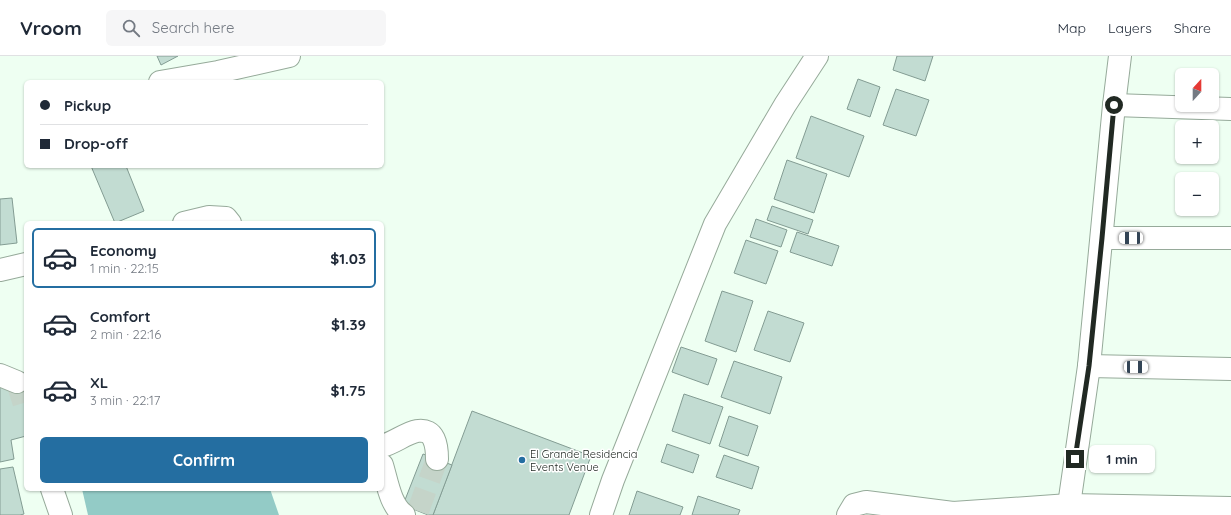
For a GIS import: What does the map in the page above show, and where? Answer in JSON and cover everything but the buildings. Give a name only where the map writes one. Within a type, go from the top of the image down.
[{"type":"street","points":[[166,80],[215,64],[289,56]]},
{"type":"street","points":[[601,515],[616,473],[715,224],[817,56]]},
{"type":"street","points":[[1068,505],[1089,366],[1120,56]]},
{"type":"street","points":[[1114,105],[1231,109]]},
{"type":"street","points":[[192,221],[209,217],[226,218],[228,221]]},
{"type":"street","points":[[1102,238],[1231,238]]},
{"type":"street","points":[[0,270],[24,264]]},
{"type":"street","points":[[1089,366],[1231,369]]},
{"type":"street","points":[[384,445],[417,431],[428,432],[435,439],[437,459]]},
{"type":"street","points":[[384,471],[394,502],[399,511],[412,514]]},
{"type":"street","points":[[53,491],[61,515]]},
{"type":"street","points":[[848,515],[854,505],[866,502],[953,514],[1068,505],[1231,508]]},
{"type":"water","points":[[82,491],[271,491],[279,515],[88,515]]},
{"type":"tunnel","points":[[17,382],[24,405]]},
{"type":"tunnel","points":[[418,511],[437,459]]},
{"type":"place","name":"El Grande Residencia Events Venue","points":[[522,460]]},
{"type":"route","points":[[1075,459],[1089,366],[1114,105]]}]
